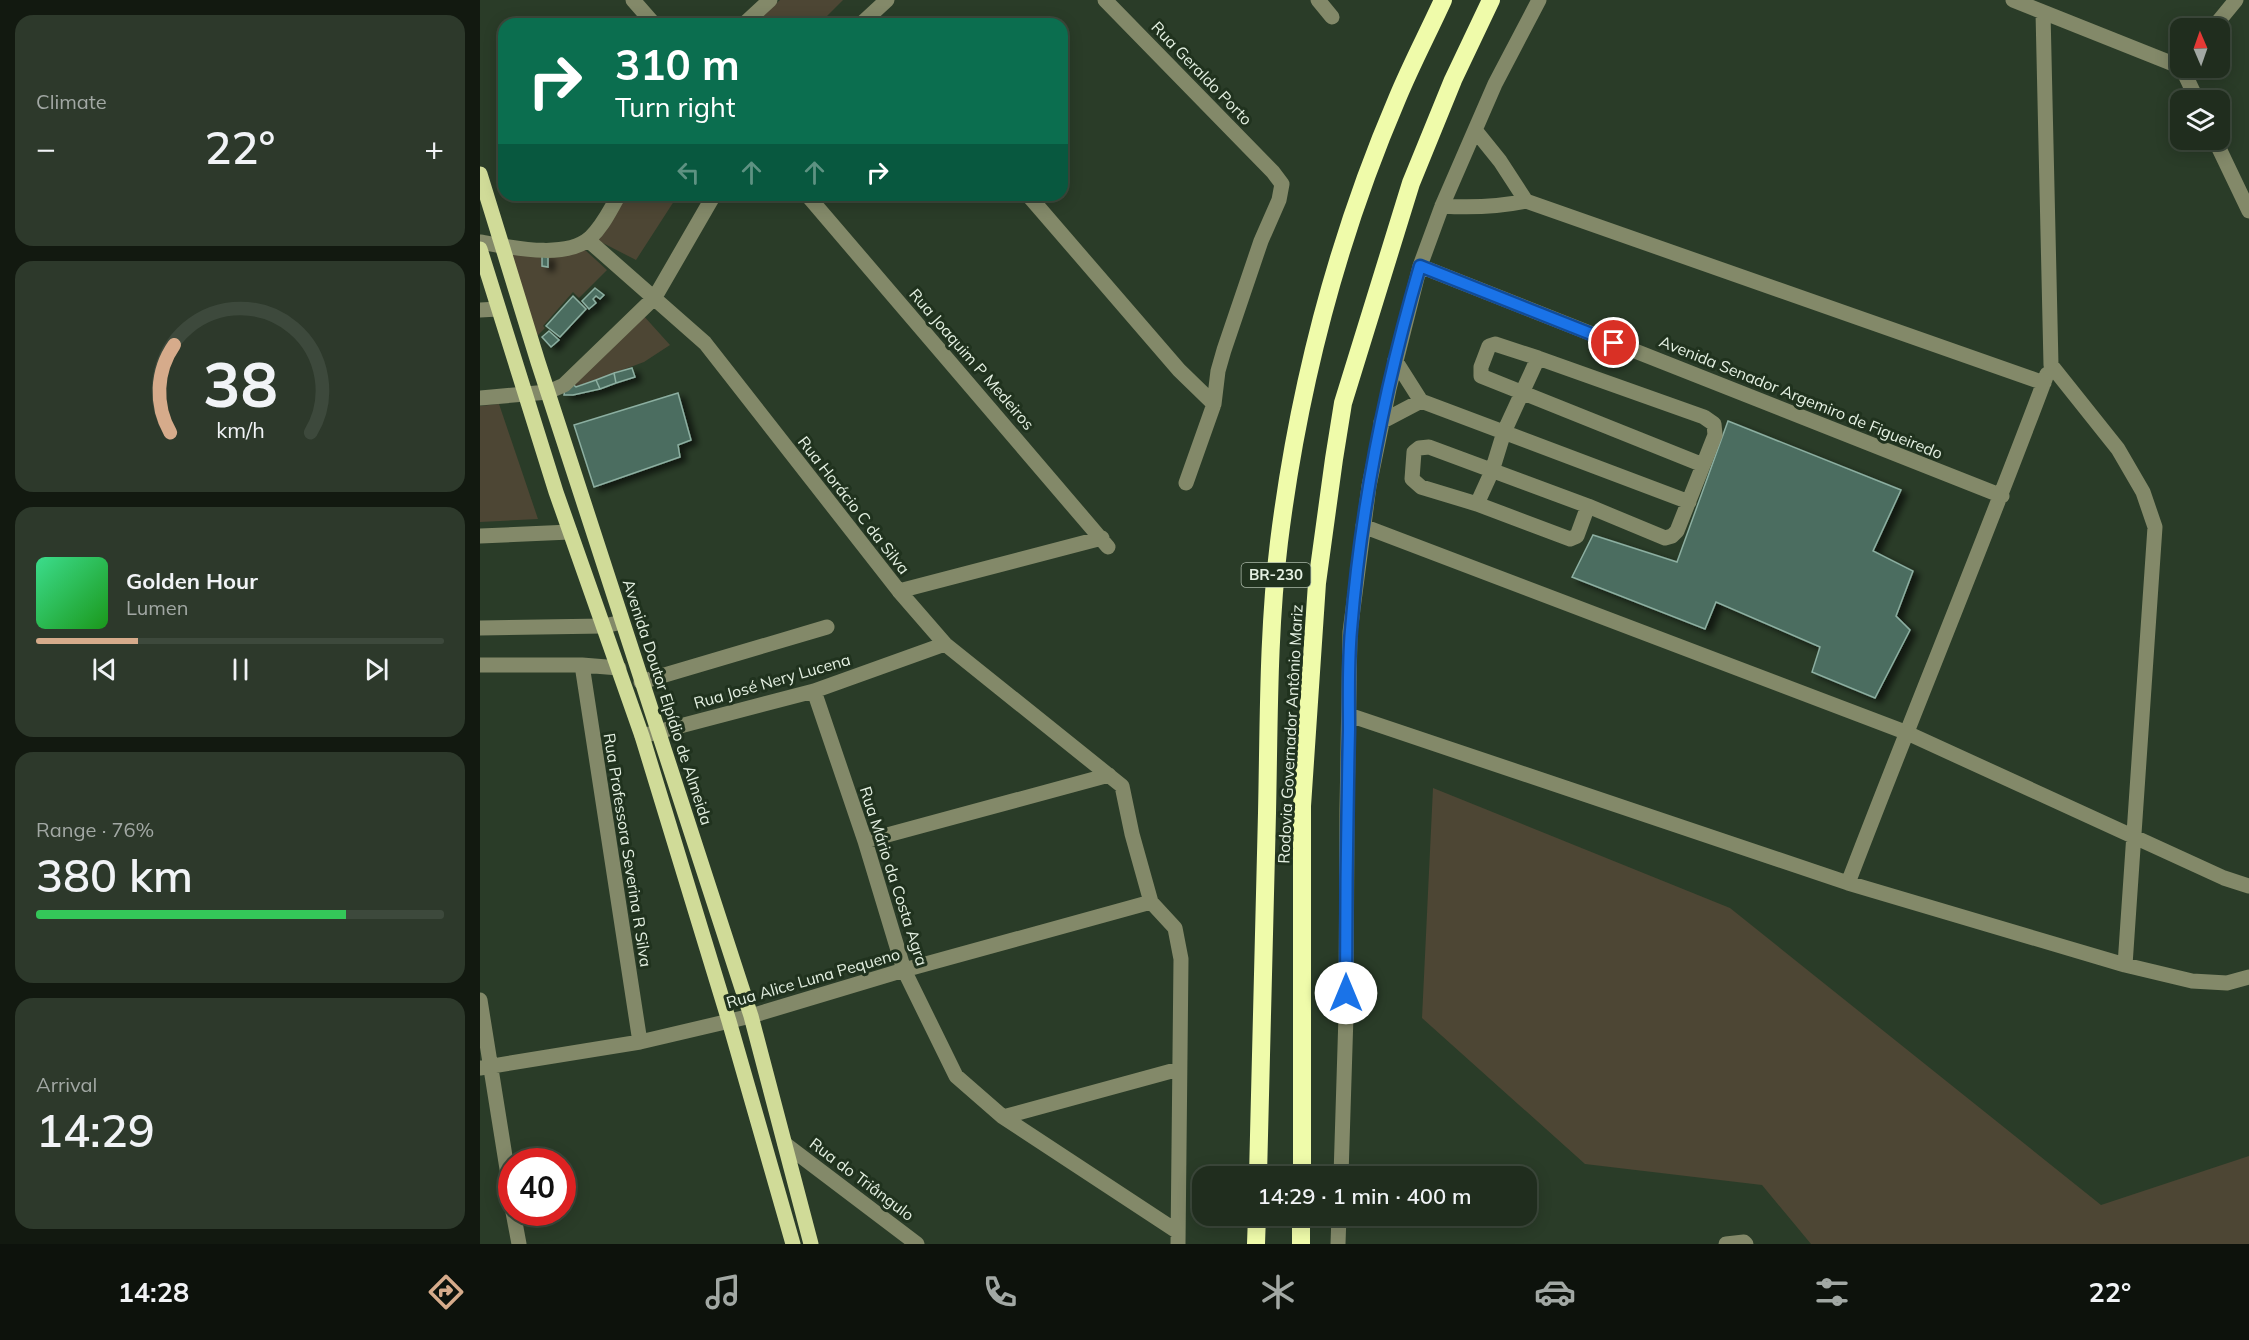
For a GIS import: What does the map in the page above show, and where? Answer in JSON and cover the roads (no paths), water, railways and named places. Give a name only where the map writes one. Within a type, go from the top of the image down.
[{"type":"highway","name":"Rodovia Governador Antônio Mariz","points":[[1258,1166],[1264,1004],[1269,665],[1279,542],[1305,388],[1329,288],[1396,99],[1443,0]]},
{"type":"highway","name":"Rodovia Governador Antônio Mariz","points":[[1302,1166],[1302,806],[1317,583],[1341,414],[1354,364],[1411,183],[1453,80],[1491,0]]},
{"type":"highway","points":[[1256,1244],[1257,1226]]},
{"type":"highway","points":[[1300,1244],[1301,1226]]},
{"type":"main road","name":"Avenida Doutor Elpídio de Almeida","points":[[480,174],[641,682],[660,732],[751,1016],[811,1244]]},
{"type":"main road","points":[[480,249],[570,532],[642,736],[729,1021],[793,1244]]},
{"type":"street","points":[[633,0],[649,18]]},
{"type":"street","points":[[750,18],[770,0]]},
{"type":"street","points":[[873,18],[887,0]]},
{"type":"street","name":"Rua Geraldo Porto","points":[[1106,0],[1282,184],[1279,200],[1261,241],[1224,350],[1218,371],[1214,404]]},
{"type":"street","points":[[1318,0],[1332,17]]},
{"type":"street","points":[[1341,1166],[1346,1015],[1350,632],[1363,526],[1381,422],[1420,266],[1442,206],[1495,84],[1539,0]]},
{"type":"street","points":[[2013,0],[2170,63]]},
{"type":"street","points":[[2221,18],[2236,0]]},
{"type":"street","points":[[1848,883],[1905,732],[2002,496],[2051,365],[2043,12]]},
{"type":"street","points":[[1475,130],[1500,160],[1526,201]]},
{"type":"street","points":[[2221,150],[2249,211]]},
{"type":"street","points":[[480,242],[535,250],[575,247],[588,240],[599,229],[615,201]]},
{"type":"street","points":[[480,398],[548,392],[564,385],[655,297],[711,201]]},
{"type":"street","name":"Rua Joaquim P Medeiros","points":[[812,201],[1105,543],[899,591]]},
{"type":"street","points":[[1033,201],[1179,370],[1214,404],[1186,483]]},
{"type":"street","points":[[1442,206],[1477,208],[1526,201],[2044,383]]},
{"type":"street","name":"Rua Horácio C da Silva","points":[[588,240],[705,343],[899,591],[945,644],[1122,786],[1132,834],[1151,902]]},
{"type":"street","name":"Avenida Senador Argemiro de Figueiredo","points":[[1420,266],[2002,496]]},
{"type":"street","points":[[480,310],[498,309]]},
{"type":"street","points":[[1588,506],[1577,536],[1570,539],[1477,504],[1421,487],[1412,479],[1414,452],[1419,448],[1429,447],[1588,506],[1665,538],[1677,531],[1715,435],[1714,424],[1704,417],[1538,358],[1495,344],[1489,346],[1481,367],[1481,376],[1703,465]]},
{"type":"street","points":[[1477,504],[1492,471],[1504,432],[1538,358]]},
{"type":"street","points":[[1395,360],[1420,401],[1689,502]]},
{"type":"street","points":[[2051,365],[2118,450],[2143,492],[2155,527],[2125,965]]},
{"type":"street","points":[[1381,422],[1420,401]]},
{"type":"street","points":[[1363,526],[1905,732],[2224,878],[2249,886]]},
{"type":"street","points":[[480,536],[570,532]]},
{"type":"street","points":[[480,628],[604,626],[622,622]]},
{"type":"street","points":[[641,682],[827,627]]},
{"type":"street","name":"Rua José Nery Lucena","points":[[642,736],[814,691],[945,644]]},
{"type":"street","points":[[480,665],[582,665],[619,668]]},
{"type":"street","name":"Rua Professora Severina R Silva","points":[[582,665],[640,1042]]},
{"type":"street","name":"Rua Mário da Costa Agra","points":[[814,691],[865,841],[904,970],[956,1076],[1003,1117],[1178,1238]]},
{"type":"street","points":[[1349,715],[1848,883],[2125,965],[2192,981],[2227,983],[2249,977]]},
{"type":"street","points":[[865,841],[1108,775]]},
{"type":"street","points":[[1151,902],[1174,928],[1181,959],[1178,1238]]},
{"type":"street","name":"Rua Alice Luna Pequeno","points":[[485,1068],[640,1042],[751,1016],[904,970],[1151,902]]},
{"type":"street","points":[[480,1000],[485,1068],[501,1148]]},
{"type":"street","points":[[1003,1117],[1179,1069]]},
{"type":"street","name":"Rua do Triângulo","points":[[785,1144],[918,1244]]},
{"type":"street","points":[[516,1226],[519,1244]]},
{"type":"street","points":[[1338,1244],[1339,1226]]},
{"type":"street","points":[[1726,1244],[1745,1243]]}]
